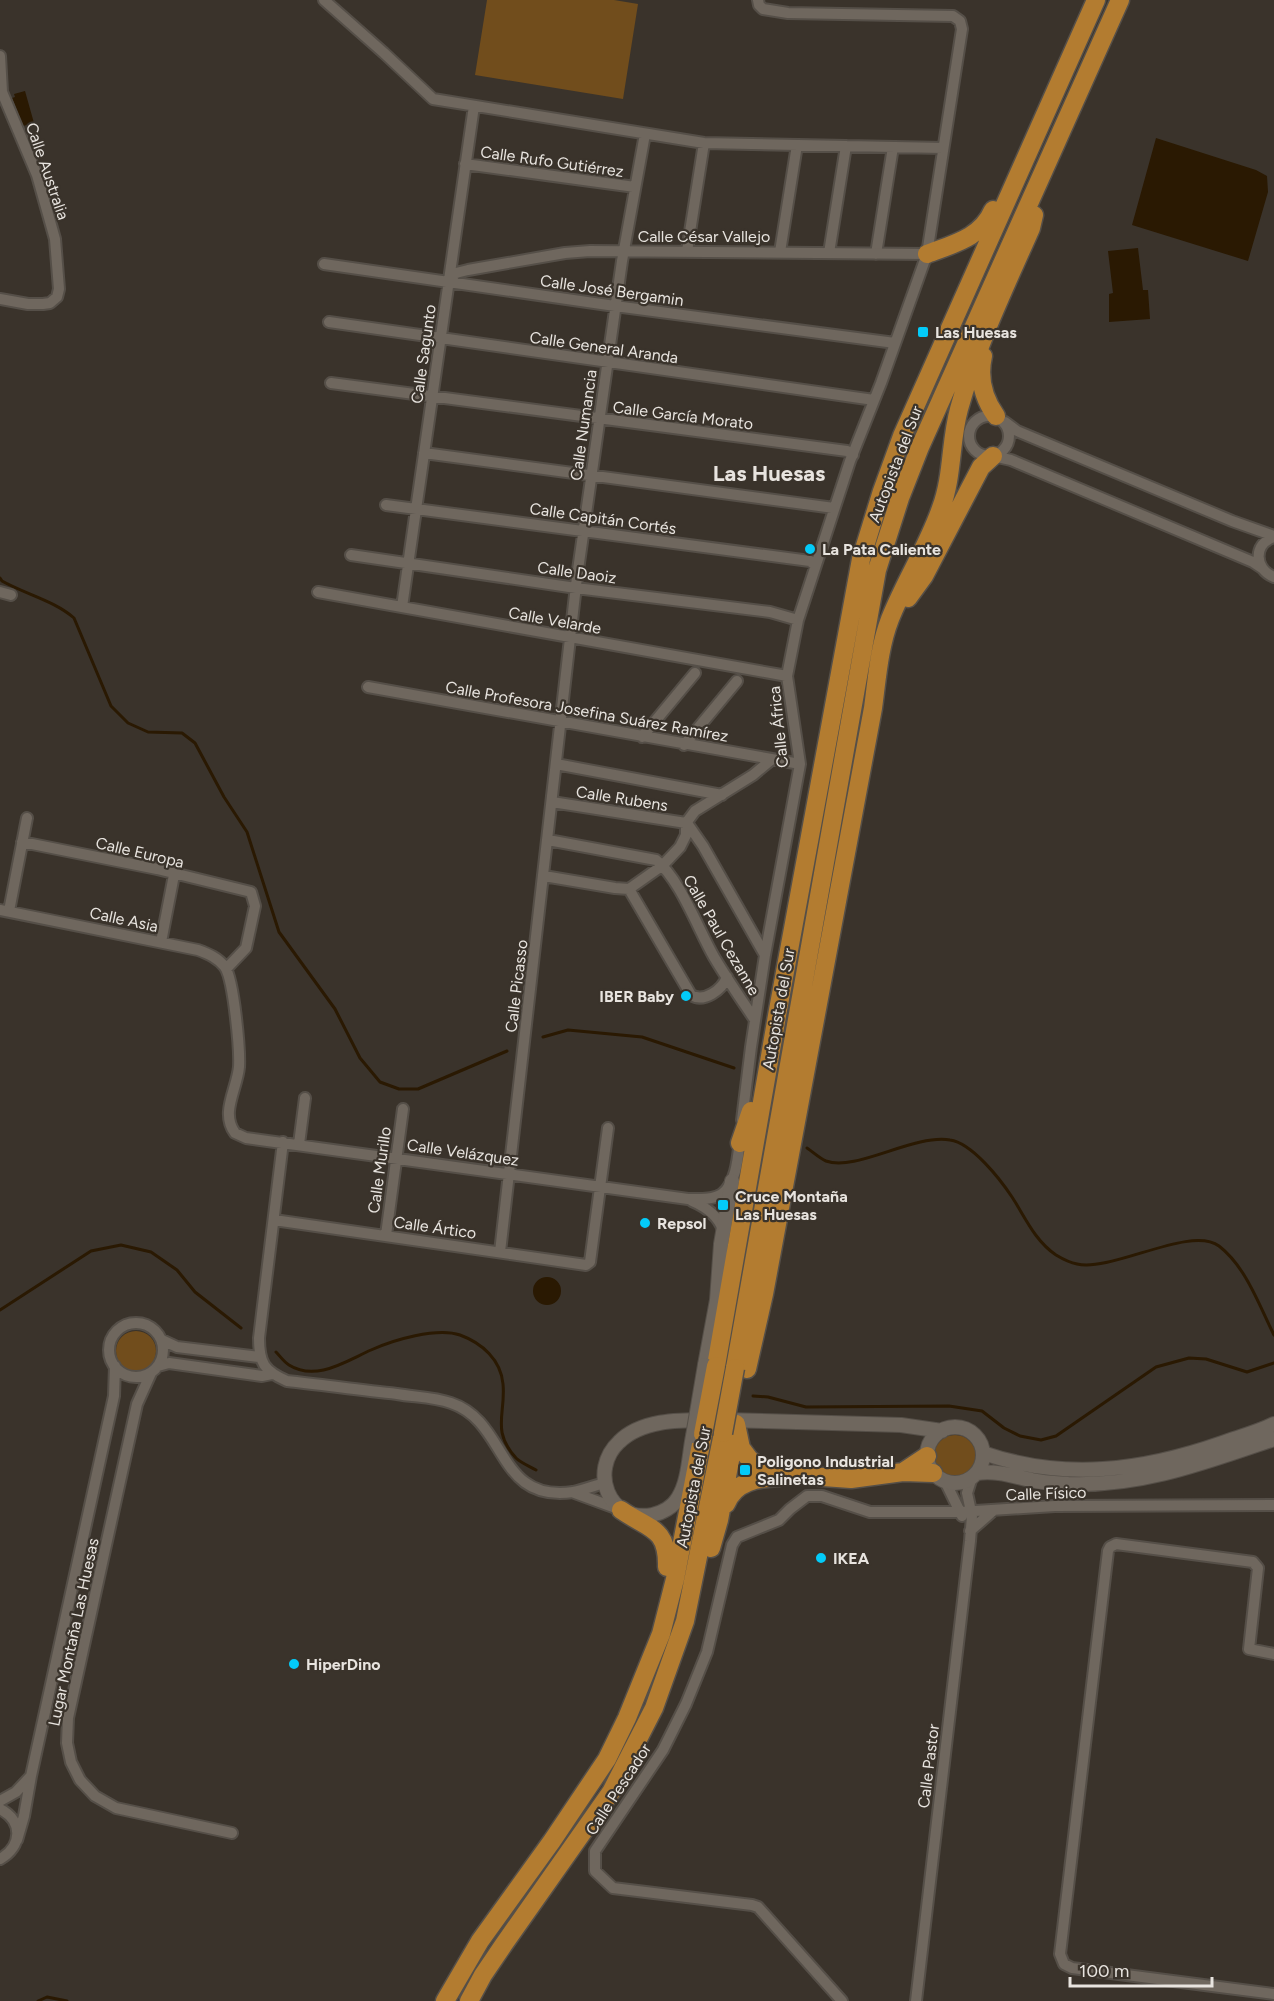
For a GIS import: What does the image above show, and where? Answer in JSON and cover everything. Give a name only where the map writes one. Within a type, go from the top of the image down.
[{"type":"highway","name":"Autopista del Sur","points":[[469,2001],[483,1975],[610,1792],[633,1752],[663,1685],[685,1621],[732,1428],[878,570],[900,498],[921,447],[1120,0]]},
{"type":"highway","name":"Autopista del Sur","points":[[444,2001],[480,1941],[552,1841],[607,1759],[627,1718],[661,1634],[675,1580],[698,1435],[861,559],[882,491],[903,436],[1094,5]]},
{"type":"highway","points":[[927,254],[975,235],[990,217],[1056,65],[1094,5]]},
{"type":"highway","points":[[741,1368],[766,1284],[873,708],[882,647],[890,619],[940,510],[950,477],[951,455],[959,411],[994,311],[1031,228],[1047,167]]},
{"type":"highway","points":[[994,311],[982,360],[982,385],[988,404],[1000,419]]},
{"type":"highway","points":[[882,647],[899,611],[924,576],[981,467],[993,456]]},
{"type":"highway","points":[[717,1300],[752,1109],[766,1046],[778,1010]]},
{"type":"highway","points":[[740,1143],[752,1109]]},
{"type":"highway","points":[[732,1428],[741,1448],[750,1460],[763,1468],[797,1476]]},
{"type":"highway","points":[[693,1588],[713,1543],[719,1520],[732,1428]]},
{"type":"highway","points":[[719,1520],[729,1497],[740,1485],[754,1480],[797,1476],[851,1479],[903,1472],[933,1464]]},
{"type":"highway","points":[[607,1759],[617,1723],[656,1617],[684,1485]]},
{"type":"highway","points":[[621,1510],[659,1533],[668,1553],[668,1567]]},
{"type":"street","points":[[324,0],[433,99],[704,143],[943,148]]},
{"type":"street","name":"Calle África","points":[[732,1181],[740,1143],[745,1091],[765,955],[800,764],[787,676],[798,620],[852,455],[896,344],[927,254],[962,29],[960,21],[953,16],[788,13],[764,9],[759,5],[759,0]]},
{"type":"street","name":"Calle Australia","points":[[0,56],[2,92],[37,175],[55,238],[59,289],[57,297],[50,303],[28,304],[0,299]]},
{"type":"street","name":"Calle Sagunto","points":[[402,606],[474,105]]},
{"type":"street","name":"Calle Numancia","points":[[560,722],[569,638],[615,306],[645,134]]},
{"type":"street","points":[[687,251],[704,143]]},
{"type":"street","points":[[780,252],[797,145]]},
{"type":"street","points":[[829,253],[846,146]]},
{"type":"street","points":[[876,254],[893,147]]},
{"type":"street","name":"Calle Rufo Gutiérrez","points":[[465,164],[635,187]]},
{"type":"street","name":"Calle César Vallejo","points":[[448,282],[456,273],[468,270],[565,253],[687,251],[927,254]]},
{"type":"street","points":[[452,255],[459,265],[468,270]]},
{"type":"street","name":"Calle José Bergamin","points":[[324,264],[896,344]]},
{"type":"street","points":[[477,286],[475,278],[482,268]]},
{"type":"street","name":"Calle General Aranda","points":[[329,322],[874,400]]},
{"type":"street","name":"Calle García Morato","points":[[331,382],[847,451],[852,455]]},
{"type":"street","points":[[1274,536],[1232,521],[1028,435],[1000,419],[983,416],[972,424],[969,430],[970,444],[986,456],[1011,460],[1253,562],[1266,573],[1274,576]]},
{"type":"street","points":[[993,456],[999,454],[1007,446],[1010,434],[1000,419]]},
{"type":"street","points":[[424,453],[834,508]]},
{"type":"street","name":"Calle Capitán Cortés","points":[[386,505],[810,561],[816,565]]},
{"type":"street","points":[[1262,568],[1258,555],[1260,549],[1263,543],[1274,536]]},
{"type":"street","name":"Calle Daoiz","points":[[351,555],[576,588],[770,612],[798,620]]},
{"type":"street","name":"Calle Velarde","points":[[318,592],[787,676]]},
{"type":"street","points":[[642,737],[695,673]]},
{"type":"street","points":[[684,745],[737,681]]},
{"type":"street","name":"Calle Profesora Josefina Suárez Ramírez","points":[[368,687],[800,764]]},
{"type":"street","name":"Calle Picasso","points":[[500,1252],[560,722]]},
{"type":"street","points":[[544,876],[629,889],[663,866],[680,847],[686,835],[686,823],[695,811],[771,760]]},
{"type":"street","points":[[556,764],[722,795]]},
{"type":"street","name":"Calle Rubens","points":[[552,802],[686,823]]},
{"type":"street","points":[[4,910],[27,818]]},
{"type":"street","points":[[686,823],[703,846],[765,955]]},
{"type":"street","points":[[548,840],[656,860],[663,866]]},
{"type":"street","name":"Calle Europa","points":[[22,842],[157,869],[251,892],[255,906],[246,948],[226,969]]},
{"type":"street","name":"Calle Paul Cezanne","points":[[663,866],[727,977],[755,1020]]},
{"type":"street","points":[[161,942],[174,875]]},
{"type":"street","points":[[629,889],[691,995],[696,998],[703,997],[718,990],[724,985],[727,977]]},
{"type":"street","name":"Calle Asia","points":[[4,910],[209,954],[218,959],[226,969]]},
{"type":"street","name":"Calle Velázquez","points":[[226,969],[230,981],[239,1056],[239,1069],[227,1119],[235,1133],[246,1137],[688,1199],[710,1198],[722,1194],[732,1181]]},
{"type":"street","points":[[718,990],[739,996]]},
{"type":"street","points":[[299,1144],[306,1098]]},
{"type":"street","name":"Calle Murillo","points":[[386,1235],[403,1109]]},
{"type":"street","points":[[601,1186],[608,1128]]},
{"type":"street","points":[[283,1142],[259,1338],[259,1357],[272,1374],[287,1381],[452,1403],[476,1418],[516,1476],[526,1485],[550,1491],[572,1492],[640,1515],[656,1514],[674,1504],[684,1485],[698,1435]]},
{"type":"street","points":[[711,1365],[717,1300],[717,1269],[732,1181]]},
{"type":"street","name":"Calle Ártico","points":[[274,1223],[386,1235],[586,1265],[590,1262],[601,1186]]},
{"type":"street","name":"Calle Velázquez","points":[[688,1199],[713,1213],[721,1222],[723,1230]]},
{"type":"street","name":"Lugar Montaña Las Huesas","points":[[0,1858],[9,1853],[17,1840],[24,1816],[114,1396],[115,1366],[109,1351],[110,1342],[122,1327],[130,1324],[140,1323],[149,1326],[157,1332],[164,1349],[139,1398],[68,1718],[66,1743],[71,1762],[81,1780],[95,1796],[116,1808],[231,1833]]},
{"type":"street","name":"Lugar Montaña Las Huesas","points":[[162,1340],[177,1347],[259,1357]]},
{"type":"street","points":[[115,1366],[131,1376],[141,1377],[169,1363],[262,1376],[272,1374]]},
{"type":"street","name":"Lugar Montaña Las Huesas","points":[[114,1396],[131,1376],[139,1398]]},
{"type":"street","points":[[621,1510],[614,1503],[604,1483],[604,1470],[610,1452],[620,1441],[634,1432],[653,1425],[677,1420],[901,1425],[942,1431]]},
{"type":"street","points":[[983,1453],[1035,1468],[1113,1469],[1187,1455],[1274,1424]]},
{"type":"street","points":[[901,1425],[916,1432],[933,1464],[966,1512]]},
{"type":"street","points":[[933,1464],[936,1435],[942,1431],[960,1428],[968,1431],[981,1444],[983,1453],[980,1467],[967,1493],[966,1512],[970,1533]]},
{"type":"street","points":[[933,1464],[959,1483],[974,1475],[993,1471],[1036,1481],[1069,1484],[1114,1483],[1160,1476],[1191,1468],[1274,1439]]},
{"type":"street","points":[[572,1492],[604,1483]]},
{"type":"street","name":"Calle Pescador","points":[[822,1496],[807,1496],[779,1520],[737,1538],[732,1545],[707,1652],[686,1704],[663,1749],[595,1851],[595,1871],[613,1888],[752,1905],[762,1910],[842,2001]]},
{"type":"street","name":"Calle Físico","points":[[822,1496],[870,1512],[966,1512],[1055,1506],[1274,1505]]},
{"type":"street","points":[[970,1533],[994,1510]]},
{"type":"street","name":"Calle Pastor","points":[[916,2001],[970,1533]]},
{"type":"street","points":[[1274,1654],[1249,1649],[1258,1568],[1253,1562],[1116,1544],[1110,1547],[1060,1954],[1064,1964],[1071,1968],[1274,1994]]},
{"type":"street","points":[[0,1801],[16,1792],[31,1776]]},
{"type":"street","points":[[0,1809],[12,1818],[17,1828],[17,1840]]},
{"type":"shaded area","points":[[487,0],[614,0],[638,4],[623,99],[475,75]]},
{"type":"shaded area","points":[[25,91],[34,123],[23,126],[12,98],[15,97],[14,94]]},
{"type":"shaded area","points":[[1156,138],[1256,170],[1267,176],[1268,192],[1248,261],[1132,225]]},
{"type":"shaded area","points":[[1138,248],[1143,290],[1148,290],[1150,319],[1109,322],[1109,294],[1113,293],[1108,251]]},
{"type":"shaded area","points":[[547,1277],[557,1281],[561,1291],[557,1301],[547,1305],[537,1301],[533,1291],[537,1281]]},
{"type":"shaded area","points":[[136,1331],[150,1337],[156,1351],[150,1365],[136,1371],[122,1365],[116,1351],[122,1337]]},
{"type":"shaded area","points":[[955,1435],[970,1441],[976,1456],[970,1471],[955,1477],[940,1471],[934,1456],[940,1441]]},
{"type":"waterway","points":[[0,578],[11,586],[49,602],[74,618],[111,706],[128,723],[148,732],[182,733],[195,743],[224,797],[247,832],[279,932],[335,1009],[360,1058],[380,1082],[399,1089],[418,1089],[507,1051]]},
{"type":"waterway","points":[[543,1037],[568,1030],[642,1037],[734,1068]]},
{"type":"waterway","points":[[807,1148],[826,1161],[838,1163],[869,1158],[919,1142],[950,1140],[958,1143],[976,1155],[993,1172],[1042,1243],[1056,1255],[1075,1263],[1092,1265],[1110,1262],[1190,1241],[1206,1241],[1219,1246],[1244,1275],[1274,1335]]},
{"type":"waterway","points":[[0,1310],[91,1251],[121,1245],[151,1252],[177,1270],[195,1292],[241,1328]]},
{"type":"waterway","points":[[276,1352],[289,1365],[299,1370],[320,1371],[380,1346],[415,1336],[450,1333],[468,1338],[483,1348],[499,1367],[503,1384],[501,1422],[508,1448],[518,1460],[536,1470]]},
{"type":"waterway","points":[[753,1396],[768,1397],[806,1407],[949,1406],[982,1411],[1004,1428],[1020,1436],[1041,1440],[1056,1436],[1156,1367],[1189,1358],[1206,1359],[1247,1372],[1274,1363]]},
{"type":"waterway","points":[[38,2001],[47,1997],[67,2001]]},
{"type":"place","name":"Las Huesas","points":[[923,332]]},
{"type":"place","name":"La Pata Caliente","points":[[810,549]]},
{"type":"place","name":"IBER Baby","points":[[686,996]]},
{"type":"place","name":"Cruce Montaña Las Huesas","points":[[723,1205]]},
{"type":"place","name":"Repsol","points":[[645,1223]]},
{"type":"place","name":"Poligono Industrial Salinetas","points":[[745,1470]]},
{"type":"place","name":"IKEA","points":[[821,1558]]},
{"type":"place","name":"HiperDino","points":[[294,1664]]},
{"type":"district","name":"Las Huesas","points":[[769,473]]}]
